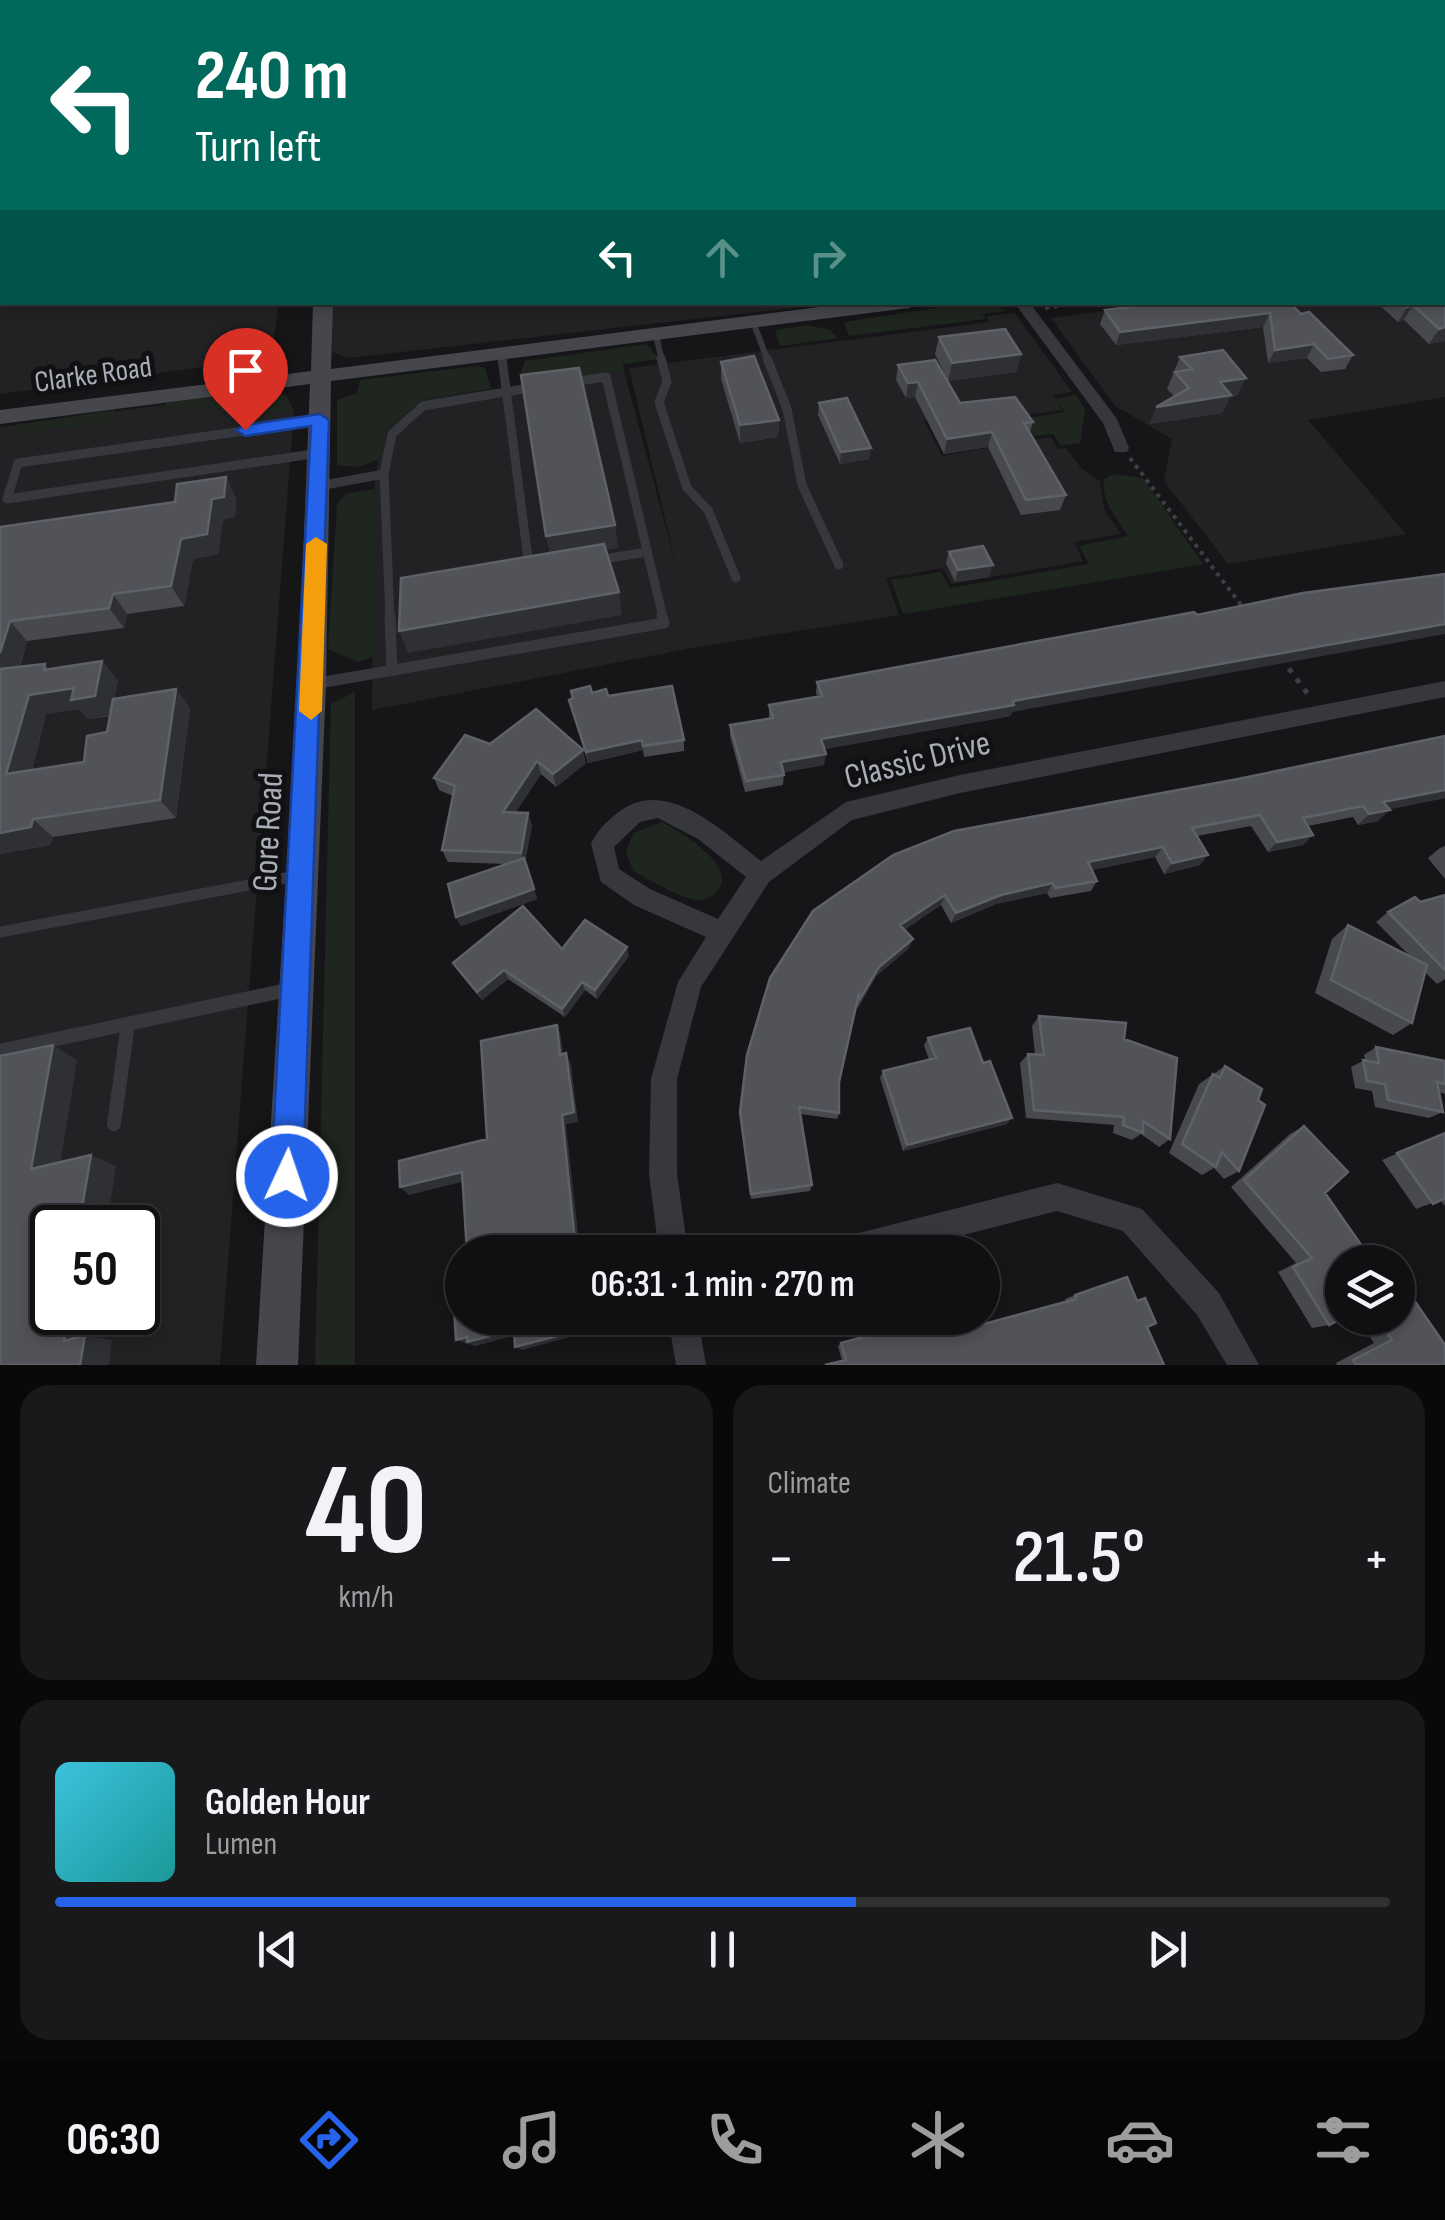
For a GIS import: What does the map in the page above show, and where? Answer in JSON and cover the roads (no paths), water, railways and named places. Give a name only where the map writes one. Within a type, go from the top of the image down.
[{"type":"main road","name":"Gore Road","points":[[277,1365],[312,684],[323,305]]},
{"type":"main road","name":"Clarke Road","points":[[0,417],[321,373],[886,305]]},
{"type":"street","points":[[1023,305],[1111,422],[1122,448]]},
{"type":"street","name":"Classic Drive","points":[[671,1235],[662,1174],[664,1079],[690,982],[720,931],[761,875],[846,812],[960,784],[1445,690]]},
{"type":"street","points":[[720,931],[642,897],[609,874],[602,844],[626,818],[648,808],[678,814],[761,875]]},
{"type":"street","points":[[910,1235],[1057,1198],[1132,1218],[1208,1304],[1244,1365]]},
{"type":"street","points":[[685,1335],[691,1365]]},
{"type":"lane","points":[[754,322],[787,409],[802,485],[839,565]]},
{"type":"lane","points":[[656,335],[666,382],[659,402],[687,488],[708,510],[736,578]]},
{"type":"lane","points":[[501,354],[530,571]]},
{"type":"lane","points":[[312,684],[392,671],[664,623],[606,378],[423,406],[392,434],[384,474],[392,671]]},
{"type":"lane","points":[[320,420],[18,463],[7,498],[320,453]]},
{"type":"lane","points":[[318,486],[384,474]]},
{"type":"lane","points":[[588,562],[647,552]]},
{"type":"lane","points":[[512,574],[550,568]]},
{"type":"lane","points":[[389,593],[406,590]]},
{"type":"lane","points":[[0,932],[302,875]]},
{"type":"lane","points":[[0,1052],[296,988]]},
{"type":"lane","points":[[114,1124],[128,1024]]}]
